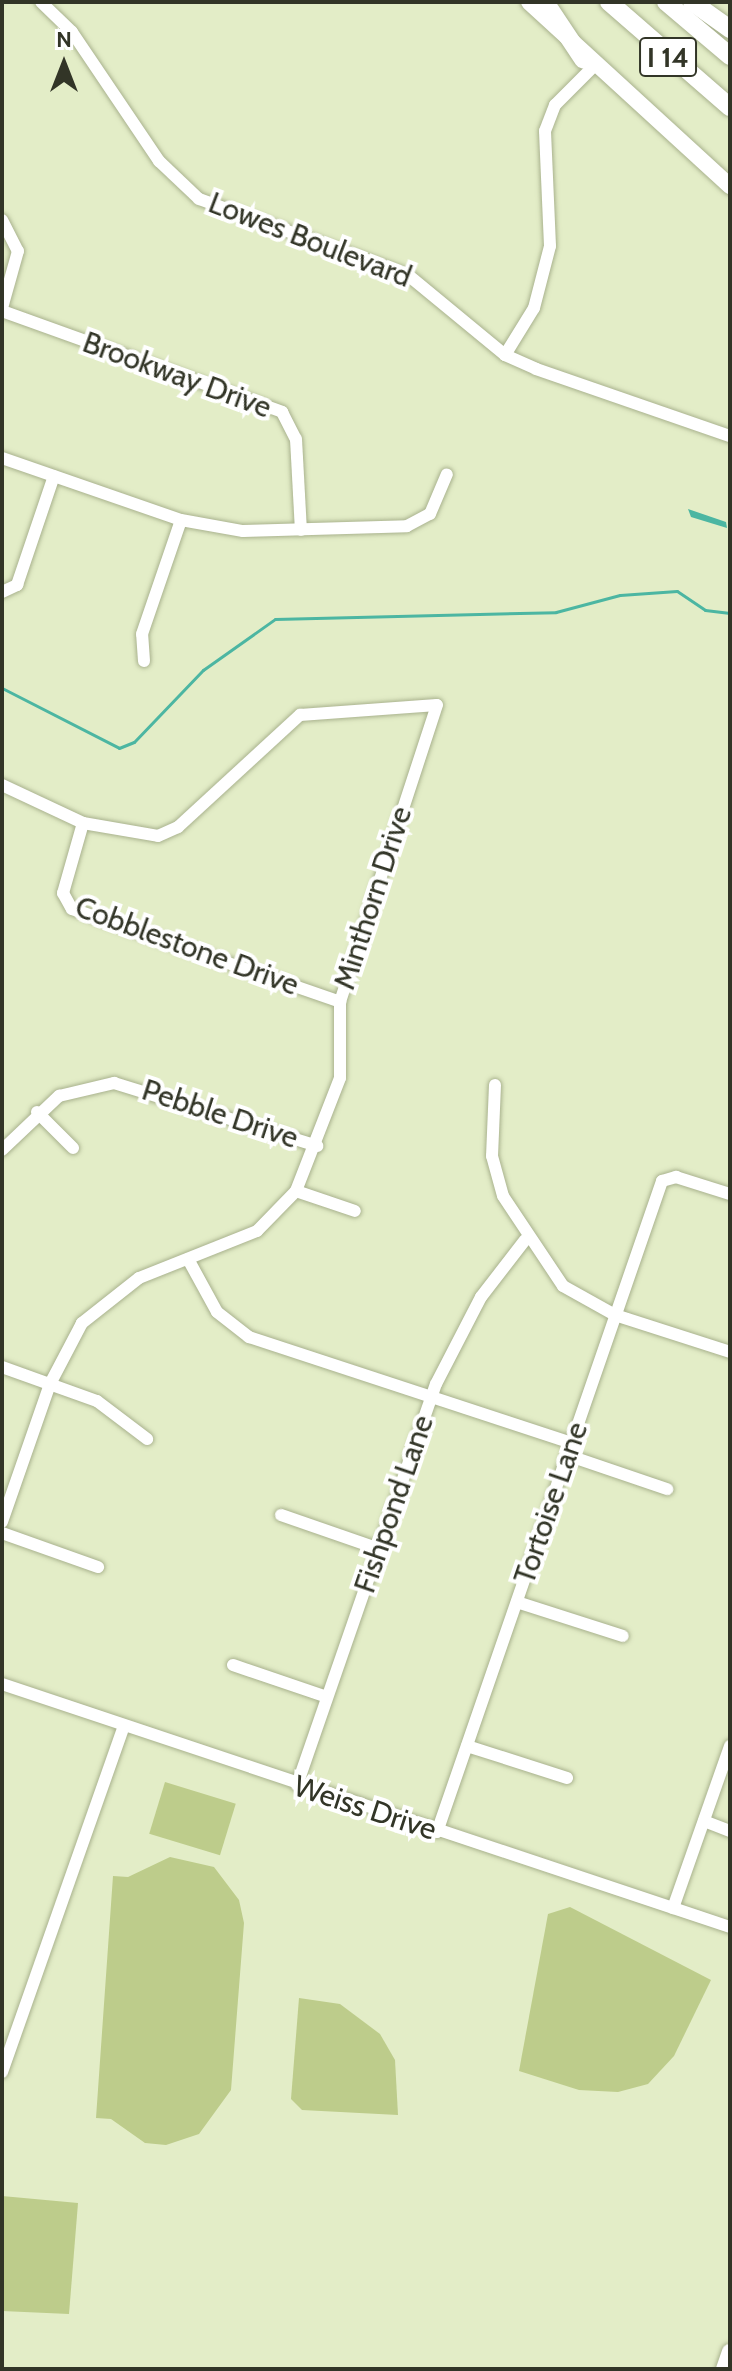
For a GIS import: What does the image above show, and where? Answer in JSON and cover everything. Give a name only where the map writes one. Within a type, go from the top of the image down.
[{"type":"highway","points":[[545,2],[588,63]]},
{"type":"highway","name":"I 14","points":[[609,2],[730,107]]},
{"type":"highway","name":"I 14","points":[[666,2],[730,56]]},
{"type":"highway","points":[[692,2],[730,29]]},
{"type":"main road","points":[[529,2],[588,63],[730,186]]},
{"type":"main road","points":[[724,2369],[730,2352]]},
{"type":"street","name":"Lowes Boulevard","points":[[41,2],[72,32],[183,187],[225,211],[408,275],[505,355],[730,436]]},
{"type":"street","points":[[505,355],[534,308],[550,246],[545,131],[555,105],[588,63]]},
{"type":"street","points":[[2,220],[18,260],[2,309]]},
{"type":"street","name":"Brookway Drive","points":[[2,309],[282,412],[296,439],[301,530]]},
{"type":"street","points":[[2,458],[181,520],[243,531],[407,526],[430,514],[447,474]]},
{"type":"street","points":[[2,592],[17,585],[54,476]]},
{"type":"street","points":[[144,661],[142,634],[181,520]]},
{"type":"street","name":"Minthorn Drive","points":[[2,1522],[68,1341],[96,1307],[139,1278],[257,1231],[296,1191],[317,1146],[340,1078],[340,1002],[437,705],[300,715],[178,827],[158,836],[83,823]]},
{"type":"street","points":[[2,785],[83,823]]},
{"type":"street","name":"Cobblestone Drive","points":[[83,823],[63,893],[72,909],[340,1002]]},
{"type":"street","points":[[495,1085],[492,1156],[525,1240],[563,1286],[615,1315],[730,1352]]},
{"type":"street","name":"Pebble Drive","points":[[2,1150],[37,1112],[82,1087],[142,1086],[317,1146]]},
{"type":"street","points":[[37,1112],[73,1148]]},
{"type":"street","name":"Tortoise Lane","points":[[437,1832],[615,1315],[668,1177],[730,1194]]},
{"type":"street","points":[[296,1191],[355,1211]]},
{"type":"street","name":"Fishpond Lane","points":[[297,1785],[431,1397],[481,1297],[525,1240]]},
{"type":"street","points":[[188,1259],[217,1312],[249,1337],[431,1397],[667,1489]]},
{"type":"street","points":[[2,1367],[97,1401],[147,1439]]},
{"type":"street","points":[[281,1515],[379,1549]]},
{"type":"street","points":[[2,1533],[98,1567]]},
{"type":"street","points":[[517,1602],[623,1636]]},
{"type":"street","points":[[233,1665],[327,1697]]},
{"type":"street","name":"Weiss Drive","points":[[2,1684],[437,1832],[730,1927]]},
{"type":"street","points":[[2,2072],[124,1726]]},
{"type":"street","points":[[467,1746],[567,1778]]},
{"type":"street","points":[[673,1908],[730,1746]]},
{"type":"street","points":[[704,1821],[730,1831]]},
{"type":"green space","points":[[165,1782],[236,1804],[220,1855],[149,1834]]},
{"type":"green space","points":[[170,1857],[214,1867],[239,1900],[244,1923],[231,2090],[199,2134],[166,2145],[145,2143],[111,2119],[96,2118],[113,1876],[128,1877]]},
{"type":"green space","points":[[570,1907],[711,1980],[674,2056],[648,2084],[618,2092],[579,2090],[519,2071],[548,1914]]},
{"type":"green space","points":[[299,1998],[340,2004],[380,2034],[395,2060],[398,2115],[302,2110],[291,2099]]},
{"type":"green space","points":[[2,2196],[78,2203],[69,2314],[2,2311]]},
{"type":"water","points":[[688,509],[726,522],[727,528],[691,517]]},
{"type":"waterway","points":[[2,688],[119,748],[134,742],[203,670],[275,619],[556,612],[620,595],[677,591],[705,610],[730,613]]}]
